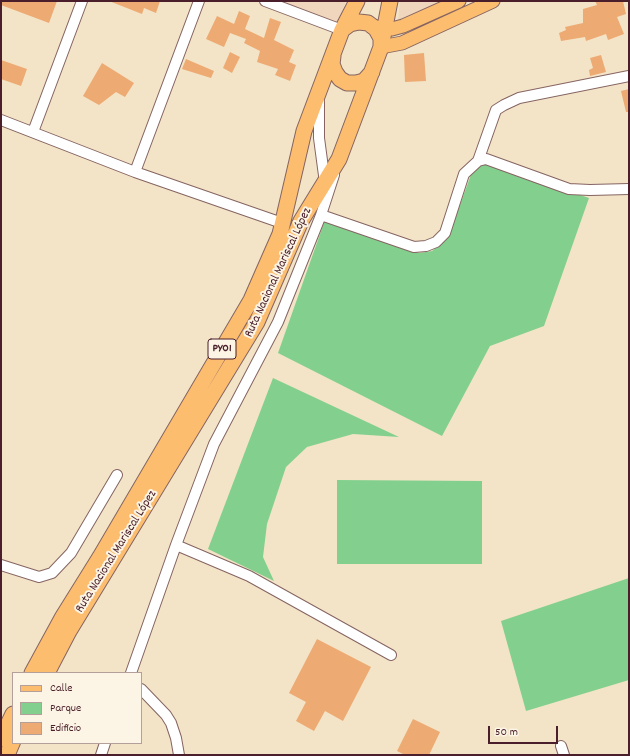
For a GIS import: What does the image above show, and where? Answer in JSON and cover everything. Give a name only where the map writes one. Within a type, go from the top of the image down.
[{"type":"highway","points":[[381,47],[379,27],[390,1]]},
{"type":"highway","name":"Ruta Nacional Mariscal López","points":[[33,672],[62,618],[100,557],[251,300],[280,234],[304,131],[342,30],[355,4]]},
{"type":"highway","points":[[342,30],[350,24],[359,22],[368,23],[379,27]]},
{"type":"highway","name":"Ruta Nacional Mariscal López","points":[[47,672],[69,631],[247,341],[272,290],[301,220],[339,159],[381,47]]},
{"type":"highway","points":[[333,56],[332,64],[335,72],[340,79],[347,83],[364,81],[370,76],[374,68]]},
{"type":"highway","points":[[1,739],[12,716]]},
{"type":"highway","points":[[6,755],[12,743]]},
{"type":"main road","points":[[379,27],[392,29],[403,26],[459,1]]},
{"type":"main road","points":[[381,47],[402,43],[494,1]]},
{"type":"street","points":[[33,132],[82,1]]},
{"type":"street","points":[[135,172],[199,1]]},
{"type":"street","points":[[265,1],[342,30]]},
{"type":"street","points":[[321,215],[414,247],[426,246],[436,242],[445,233],[464,174],[478,160],[496,110],[519,98],[629,76]]},
{"type":"street","points":[[321,85],[318,119],[326,201]]},
{"type":"street","points":[[1,120],[135,172],[282,223]]},
{"type":"street","points":[[131,672],[176,545],[217,437],[278,322],[321,215],[339,159]]},
{"type":"street","points":[[478,160],[486,159],[569,188],[590,190],[629,189]]},
{"type":"street","points":[[1,565],[39,577],[52,573],[71,553],[117,475]]},
{"type":"street","points":[[176,545],[249,576],[391,655]]},
{"type":"street","points":[[142,691],[166,715],[171,723],[176,738],[179,755]]},
{"type":"street","points":[[101,755],[105,744]]},
{"type":"shaded area","points":[[276,1],[346,1],[337,27]]},
{"type":"shaded area","points":[[400,1],[461,1],[397,32]]},
{"type":"green space","points":[[481,163],[490,164],[589,198],[544,326],[490,346],[442,436],[278,353],[325,220],[419,253],[432,251],[448,238],[473,169]]},
{"type":"green space","points":[[273,378],[399,437],[353,434],[307,447],[286,467],[267,524],[263,557],[274,581],[208,549]]},
{"type":"green space","points":[[337,480],[482,481],[482,564],[337,564]]},
{"type":"green space","points":[[629,578],[629,680],[526,711],[501,621]]},
{"type":"building","points":[[1,1],[57,1],[49,23],[1,5]]},
{"type":"building","points":[[109,1],[160,1],[156,13],[144,8],[142,14]]},
{"type":"building","points":[[595,1],[623,1],[626,14],[617,17],[624,34],[608,40],[606,34],[586,41],[585,37],[561,41],[559,33],[566,30],[565,27],[583,23],[583,9],[597,5]]},
{"type":"building","points":[[239,11],[250,16],[245,29],[264,38],[270,18],[281,22],[274,40],[294,50],[289,62],[296,65],[290,81],[275,75],[278,69],[257,62],[260,51],[244,43],[246,39],[230,33],[224,47],[206,39],[217,16],[234,24]]},
{"type":"building","points":[[230,52],[240,57],[232,73],[223,68]]},
{"type":"building","points":[[424,53],[426,81],[405,82],[404,55]]},
{"type":"building","points":[[601,55],[606,72],[590,76],[589,70],[593,68],[590,58]]},
{"type":"building","points":[[186,59],[214,71],[211,78],[182,69]]},
{"type":"building","points":[[1,60],[27,69],[21,86],[1,79]]},
{"type":"building","points":[[102,63],[134,83],[125,97],[116,92],[99,105],[83,96]]},
{"type":"building","points":[[629,89],[629,112],[626,112],[621,91]]},
{"type":"building","points":[[317,639],[371,667],[343,721],[325,711],[314,731],[296,721],[306,702],[289,693]]},
{"type":"building","points":[[413,719],[440,732],[429,755],[405,755],[397,751]]}]
